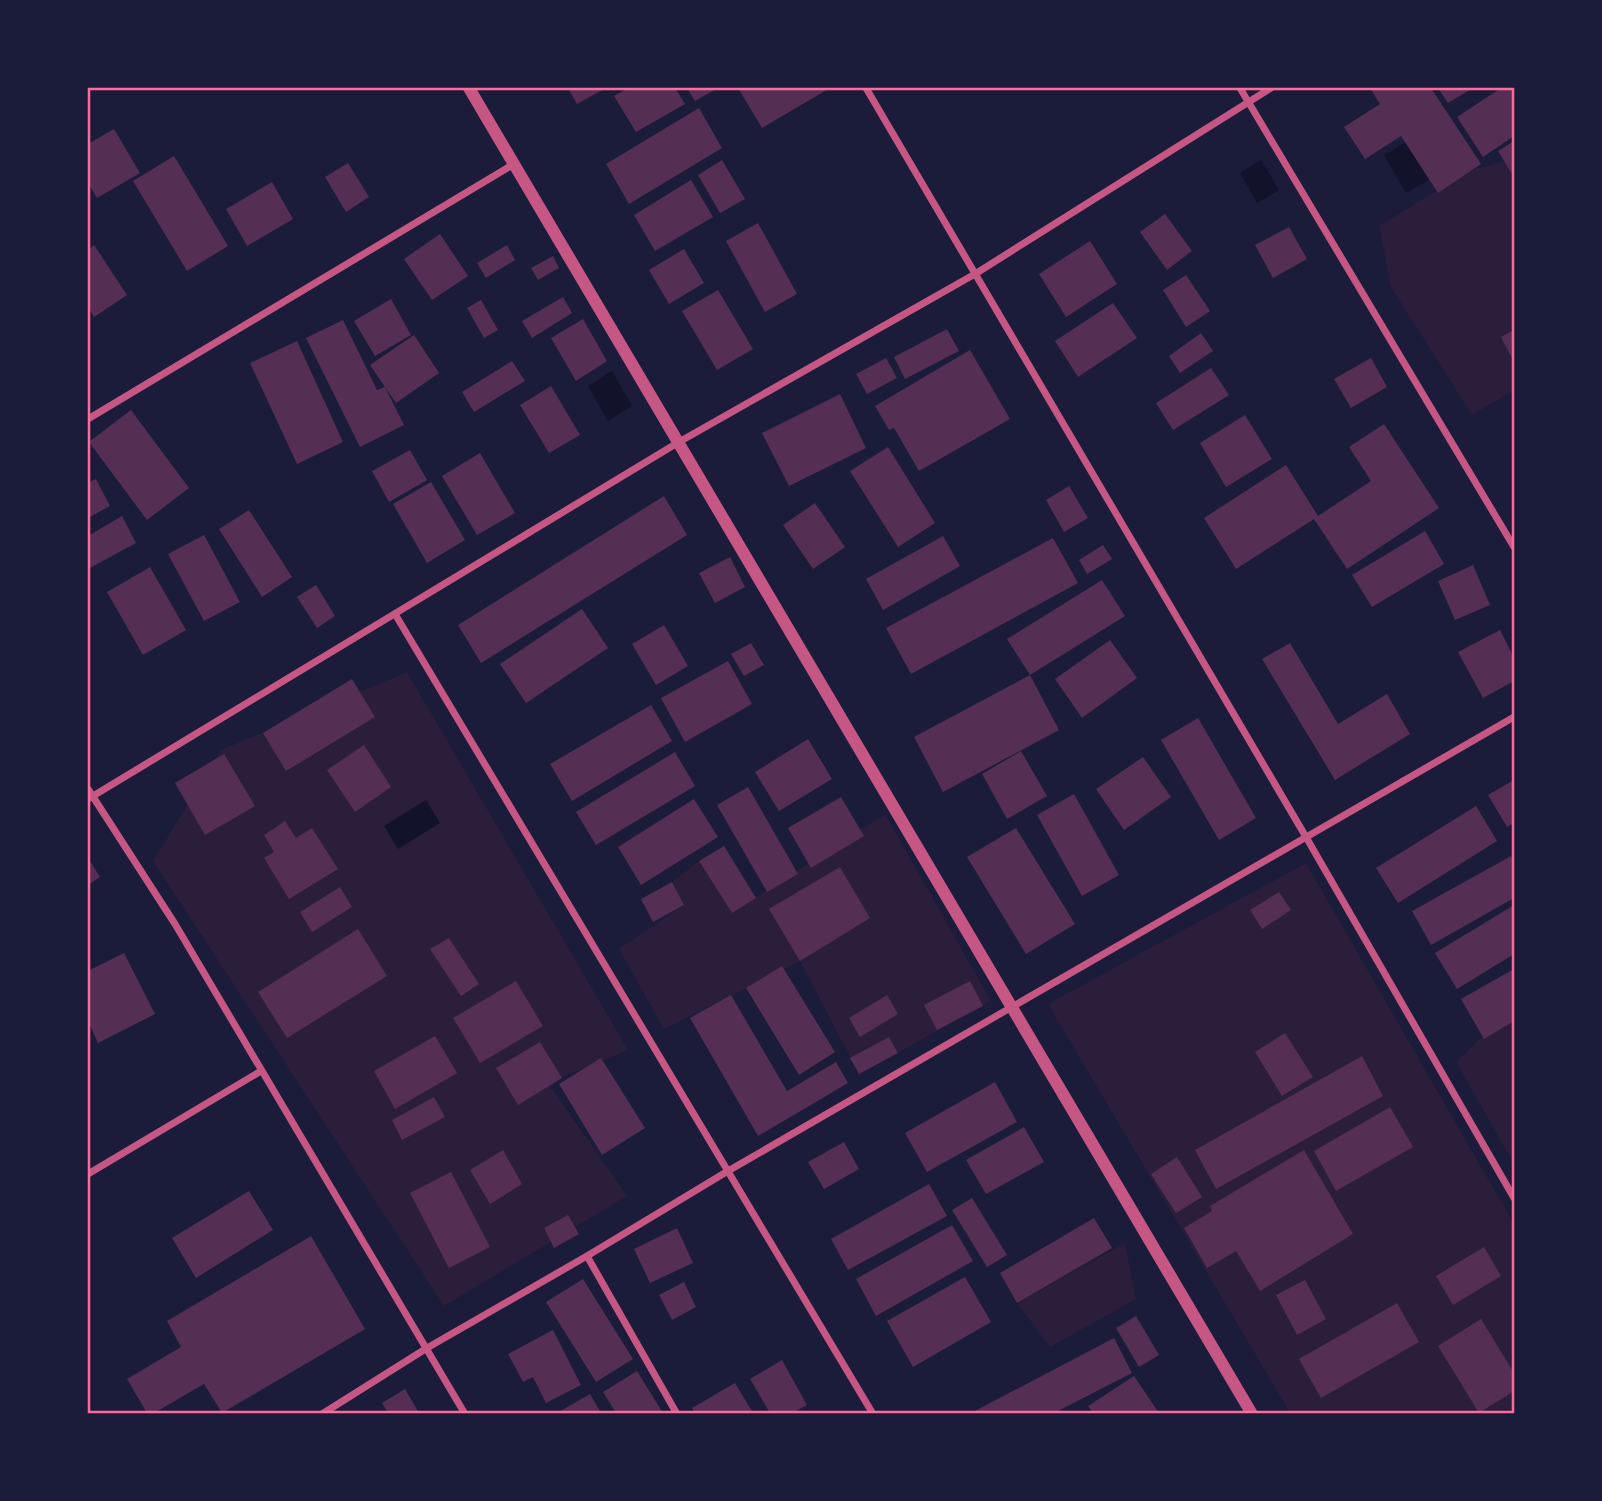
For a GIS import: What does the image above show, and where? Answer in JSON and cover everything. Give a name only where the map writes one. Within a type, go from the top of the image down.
[{"type":"street","points":[[469,88],[1252,1413]]},
{"type":"street","points":[[866,88],[1306,837],[1514,1198]]},
{"type":"street","points":[[1240,88],[1514,547]]},
{"type":"street","points":[[465,1413],[175,924],[89,795],[679,442],[975,274],[1271,88]]},
{"type":"street","points":[[88,419],[514,164]]},
{"type":"street","points":[[395,614],[873,1413]]},
{"type":"street","points":[[322,1413],[728,1171],[1514,717]]},
{"type":"street","points":[[88,1174],[261,1070]]},
{"type":"street","points":[[587,1256],[677,1413]]},
{"type":"shaded area","points":[[1406,142],[1429,180],[1406,193],[1384,155]]},
{"type":"shaded area","points":[[1514,159],[1514,390],[1472,415],[1391,287],[1379,226],[1471,170]]},
{"type":"shaded area","points":[[1261,160],[1279,190],[1257,203],[1240,173]]},
{"type":"shaded area","points":[[612,371],[632,406],[608,421],[588,386]]},
{"type":"shaded area","points":[[407,672],[628,1050],[548,1083],[627,1196],[444,1306],[153,861],[221,750]]},
{"type":"shaded area","points":[[426,800],[440,823],[398,849],[384,826]]},
{"type":"shaded area","points":[[885,814],[991,1001],[859,1074],[800,961],[664,1029],[619,949],[684,905],[672,882],[699,861],[732,913]]},
{"type":"shaded area","points":[[1306,863],[1514,1224],[1514,1413],[1290,1413],[1048,1004]]},
{"type":"shaded area","points":[[1514,1006],[1514,1164],[1456,1062]]},
{"type":"shaded area","points":[[1125,1243],[1136,1299],[1050,1347],[1017,1303]]},
{"type":"building","points":[[568,88],[606,88],[577,104]]},
{"type":"building","points":[[628,88],[675,88],[685,104],[636,132],[614,96]]},
{"type":"building","points":[[687,88],[718,88],[695,101]]},
{"type":"building","points":[[738,88],[830,88],[762,128]]},
{"type":"building","points":[[1370,88],[1431,88],[1481,164],[1438,193],[1401,136],[1365,159],[1344,127],[1380,104]]},
{"type":"building","points":[[1438,88],[1473,88],[1448,103]]},
{"type":"building","points":[[1501,88],[1514,88],[1514,136],[1483,157],[1457,117]]},
{"type":"building","points":[[699,108],[722,148],[629,204],[606,164]]},
{"type":"building","points":[[114,129],[140,173],[97,198],[88,183],[88,144]]},
{"type":"building","points":[[1514,141],[1514,177],[1498,151]]},
{"type":"building","points":[[174,156],[228,246],[187,271],[133,181]]},
{"type":"building","points":[[722,160],[745,199],[720,213],[698,175]]},
{"type":"building","points":[[348,163],[369,197],[346,212],[325,177]]},
{"type":"building","points":[[691,180],[713,217],[655,251],[634,215]]},
{"type":"building","points":[[272,182],[293,219],[247,246],[226,209]]},
{"type":"building","points":[[1165,214],[1192,251],[1167,270],[1140,232]]},
{"type":"building","points":[[758,223],[797,294],[765,312],[726,241]]},
{"type":"building","points":[[1289,227],[1307,259],[1273,278],[1255,245]]},
{"type":"building","points":[[440,234],[468,276],[432,300],[404,259]]},
{"type":"building","points":[[1090,241],[1117,284],[1066,317],[1039,274]]},
{"type":"building","points":[[94,245],[127,295],[94,317],[88,307],[88,250]]},
{"type":"building","points":[[507,245],[515,260],[486,278],[477,263]]},
{"type":"building","points":[[684,249],[704,283],[669,304],[649,270]]},
{"type":"building","points":[[553,256],[559,268],[538,280],[531,268]]},
{"type":"building","points":[[1186,275],[1210,311],[1186,327],[1163,290]]},
{"type":"building","points":[[718,290],[753,349],[717,370],[682,311]]},
{"type":"building","points":[[563,297],[572,313],[532,338],[522,321]]},
{"type":"building","points":[[391,299],[411,335],[375,356],[354,321]]},
{"type":"building","points":[[481,300],[498,330],[484,338],[467,308]]},
{"type":"building","points":[[1113,303],[1137,338],[1078,377],[1055,341]]},
{"type":"building","points":[[583,319],[607,361],[576,381],[551,338]]},
{"type":"building","points":[[343,320],[377,390],[385,387],[404,425],[360,447],[306,338]]},
{"type":"building","points":[[947,329],[959,351],[905,379],[894,357]]},
{"type":"building","points":[[1514,330],[1514,362],[1501,337]]},
{"type":"building","points":[[1201,333],[1213,351],[1180,373],[1169,356]]},
{"type":"building","points":[[414,335],[439,373],[396,403],[370,365]]},
{"type":"building","points":[[297,341],[343,442],[297,464],[250,363]]},
{"type":"building","points":[[970,350],[1010,419],[919,471],[894,428],[889,430],[875,406]]},
{"type":"building","points":[[886,358],[897,378],[867,394],[856,374]]},
{"type":"building","points":[[1371,358],[1387,387],[1351,408],[1334,379]]},
{"type":"building","points":[[512,361],[525,381],[474,412],[462,392]]},
{"type":"building","points":[[1211,368],[1229,395],[1173,430],[1156,403]]},
{"type":"building","points":[[551,386],[580,435],[549,453],[520,405]]},
{"type":"building","points":[[840,394],[866,448],[789,486],[762,433]]},
{"type":"building","points":[[131,410],[189,488],[147,520],[89,442]]},
{"type":"building","points":[[1245,415],[1272,459],[1226,487],[1200,443]]},
{"type":"building","points":[[1384,424],[1439,508],[1347,569],[1314,519],[1236,569],[1204,518],[1286,465],[1318,516],[1371,481],[1349,447]]},
{"type":"building","points":[[888,447],[935,523],[898,547],[850,471]]},
{"type":"building","points":[[410,450],[427,480],[389,502],[372,471]]},
{"type":"building","points":[[480,453],[515,513],[477,535],[442,476]]},
{"type":"building","points":[[96,479],[110,506],[88,518],[88,483]]},
{"type":"building","points":[[431,482],[465,540],[427,563],[393,504]]},
{"type":"building","points":[[1069,486],[1088,518],[1064,532],[1046,500]]},
{"type":"building","points":[[664,496],[687,535],[481,663],[458,625]]},
{"type":"building","points":[[815,503],[845,547],[813,569],[783,525]]},
{"type":"building","points":[[249,510],[292,577],[262,597],[219,529]]},
{"type":"building","points":[[122,516],[136,543],[88,569],[88,536]]},
{"type":"building","points":[[1425,531],[1444,564],[1372,607],[1352,575]]},
{"type":"building","points":[[204,535],[240,602],[204,621],[168,554]]},
{"type":"building","points":[[943,536],[960,566],[883,610],[866,579]]},
{"type":"building","points":[[1053,538],[1078,583],[911,674],[886,628]]},
{"type":"building","points":[[1103,545],[1112,559],[1087,574],[1079,560]]},
{"type":"building","points":[[730,557],[745,587],[715,603],[699,573]]},
{"type":"building","points":[[1473,565],[1490,605],[1455,620],[1438,581]]},
{"type":"building","points":[[150,567],[186,630],[143,655],[107,592]]},
{"type":"building","points":[[1102,580],[1125,616],[1030,675],[1007,639]]},
{"type":"building","points":[[316,585],[335,616],[317,628],[297,597]]},
{"type":"building","points":[[582,609],[608,648],[526,703],[500,664]]},
{"type":"building","points":[[664,625],[688,666],[656,685],[632,644]]},
{"type":"building","points":[[1500,630],[1514,658],[1514,681],[1483,698],[1458,652]]},
{"type":"building","points":[[1110,640],[1137,678],[1082,718],[1055,679]]},
{"type":"building","points":[[751,643],[764,665],[744,676],[731,654]]},
{"type":"building","points":[[1290,643],[1338,724],[1387,694],[1410,734],[1335,780],[1262,659]]},
{"type":"building","points":[[728,661],[752,704],[685,742],[661,698]]},
{"type":"building","points":[[1030,675],[1059,730],[943,792],[914,737]]},
{"type":"building","points":[[352,679],[375,717],[286,771],[263,733]]},
{"type":"building","points":[[651,705],[672,741],[572,801],[550,764]]},
{"type":"building","points":[[1198,718],[1256,818],[1219,840],[1161,740]]},
{"type":"building","points":[[808,739],[832,779],[779,811],[755,772]]},
{"type":"building","points":[[364,745],[391,787],[355,812],[327,770]]},
{"type":"building","points":[[1021,751],[1047,796],[1007,819],[982,774]]},
{"type":"building","points":[[675,752],[695,786],[596,845],[576,812]]},
{"type":"building","points":[[224,754],[255,806],[205,835],[175,783]]},
{"type":"building","points":[[1143,757],[1171,797],[1124,830],[1096,789]]},
{"type":"building","points":[[1514,780],[1514,823],[1507,827],[1488,795]]},
{"type":"building","points":[[748,787],[798,874],[767,892],[717,805]]},
{"type":"building","points":[[1074,794],[1119,875],[1082,896],[1037,815]]},
{"type":"building","points":[[841,797],[864,836],[811,868],[788,828]]},
{"type":"building","points":[[694,799],[718,837],[641,885],[618,847]]},
{"type":"building","points":[[1476,806],[1497,841],[1398,903],[1376,868]]},
{"type":"building","points":[[285,821],[296,838],[312,828],[338,869],[289,899],[264,858],[274,852],[264,835]]},
{"type":"building","points":[[1016,828],[1075,924],[1026,954],[967,857]]},
{"type":"building","points":[[724,846],[756,898],[732,913],[699,861]]},
{"type":"building","points":[[1511,856],[1514,862],[1514,898],[1431,945],[1412,911]]},
{"type":"building","points":[[88,858],[100,877],[88,885]]},
{"type":"building","points":[[840,867],[870,918],[800,961],[769,909]]},
{"type":"building","points":[[672,882],[684,905],[653,922],[641,899]]},
{"type":"building","points":[[340,887],[352,907],[312,932],[300,912]]},
{"type":"building","points":[[1279,892],[1291,910],[1262,929],[1250,910]]},
{"type":"building","points":[[1514,905],[1514,954],[1457,989],[1435,953]]},
{"type":"building","points":[[358,929],[387,976],[287,1038],[258,992]]},
{"type":"building","points":[[449,938],[479,984],[461,996],[430,949]]},
{"type":"building","points":[[124,953],[155,1014],[98,1043],[88,1021],[88,971]]},
{"type":"building","points":[[782,966],[835,1052],[799,1075],[746,988]]},
{"type":"building","points":[[1514,969],[1514,1021],[1484,1039],[1461,999]]},
{"type":"building","points":[[516,981],[543,1026],[480,1063],[453,1018]]},
{"type":"building","points":[[970,981],[983,1006],[937,1030],[924,1005]]},
{"type":"building","points":[[731,995],[787,1091],[836,1062],[848,1083],[758,1136],[690,1018]]},
{"type":"building","points":[[887,995],[898,1014],[860,1037],[849,1018]]},
{"type":"building","points":[[1285,1033],[1313,1077],[1282,1096],[1255,1052]]},
{"type":"building","points":[[435,1036],[457,1073],[395,1109],[374,1071]]},
{"type":"building","points":[[889,1037],[898,1053],[859,1074],[850,1058]]},
{"type":"building","points":[[540,1042],[562,1078],[518,1105],[496,1068]]},
{"type":"building","points":[[1362,1056],[1383,1096],[1216,1189],[1195,1150]]},
{"type":"building","points":[[601,1058],[645,1128],[602,1155],[559,1084]]},
{"type":"building","points":[[995,1082],[1017,1122],[927,1172],[905,1133]]},
{"type":"building","points":[[434,1097],[445,1117],[402,1140],[392,1120]]},
{"type":"building","points":[[1390,1107],[1413,1147],[1336,1191],[1314,1151]]},
{"type":"building","points":[[1024,1127],[1044,1162],[986,1194],[966,1160]]},
{"type":"building","points":[[844,1142],[859,1169],[824,1189],[808,1162]]},
{"type":"building","points":[[503,1150],[522,1184],[490,1204],[470,1170]]},
{"type":"building","points":[[1304,1150],[1353,1234],[1260,1291],[1236,1251],[1207,1268],[1184,1228],[1212,1211],[1210,1206]]},
{"type":"building","points":[[1177,1157],[1202,1197],[1176,1213],[1151,1174]]},
{"type":"building","points":[[451,1172],[490,1247],[449,1268],[410,1193]]},
{"type":"building","points":[[929,1184],[947,1216],[848,1270],[831,1239]]},
{"type":"building","points":[[249,1191],[273,1230],[196,1278],[172,1238]]},
{"type":"building","points":[[972,1198],[1007,1255],[987,1267],[952,1210]]},
{"type":"building","points":[[568,1215],[579,1234],[554,1248],[544,1228]]},
{"type":"building","points":[[1094,1218],[1112,1248],[1017,1303],[1000,1273]]},
{"type":"building","points":[[952,1225],[973,1261],[876,1316],[856,1279]]},
{"type":"building","points":[[677,1228],[693,1263],[650,1283],[634,1249]]},
{"type":"building","points":[[311,1236],[365,1329],[222,1413],[204,1384],[154,1413],[147,1413],[127,1379],[181,1347],[167,1321]]},
{"type":"building","points":[[1484,1247],[1501,1276],[1453,1305],[1436,1276]]},
{"type":"building","points":[[965,1277],[991,1322],[913,1367],[887,1321]]},
{"type":"building","points":[[583,1279],[633,1359],[596,1382],[546,1302]]},
{"type":"building","points":[[1305,1280],[1326,1319],[1297,1335],[1276,1295]]},
{"type":"building","points":[[684,1282],[696,1307],[672,1320],[659,1295]]},
{"type":"building","points":[[1397,1303],[1419,1342],[1321,1398],[1299,1359]]},
{"type":"building","points":[[1136,1316],[1159,1355],[1139,1367],[1116,1328]]},
{"type":"building","points":[[1481,1319],[1514,1373],[1514,1391],[1479,1413],[1438,1346]]},
{"type":"building","points":[[553,1330],[581,1385],[546,1403],[533,1377],[523,1382],[508,1354]]},
{"type":"building","points":[[1114,1338],[1132,1373],[1054,1413],[971,1413]]},
{"type":"building","points":[[782,1360],[807,1405],[792,1413],[770,1413],[750,1379]]},
{"type":"building","points":[[637,1371],[663,1413],[616,1413],[603,1392]]},
{"type":"building","points":[[1134,1376],[1159,1413],[1093,1413],[1088,1406]]},
{"type":"building","points":[[735,1383],[753,1413],[695,1413],[692,1408]]},
{"type":"building","points":[[405,1389],[419,1413],[388,1413],[382,1403]]},
{"type":"building","points":[[590,1394],[601,1413],[557,1413]]}]
